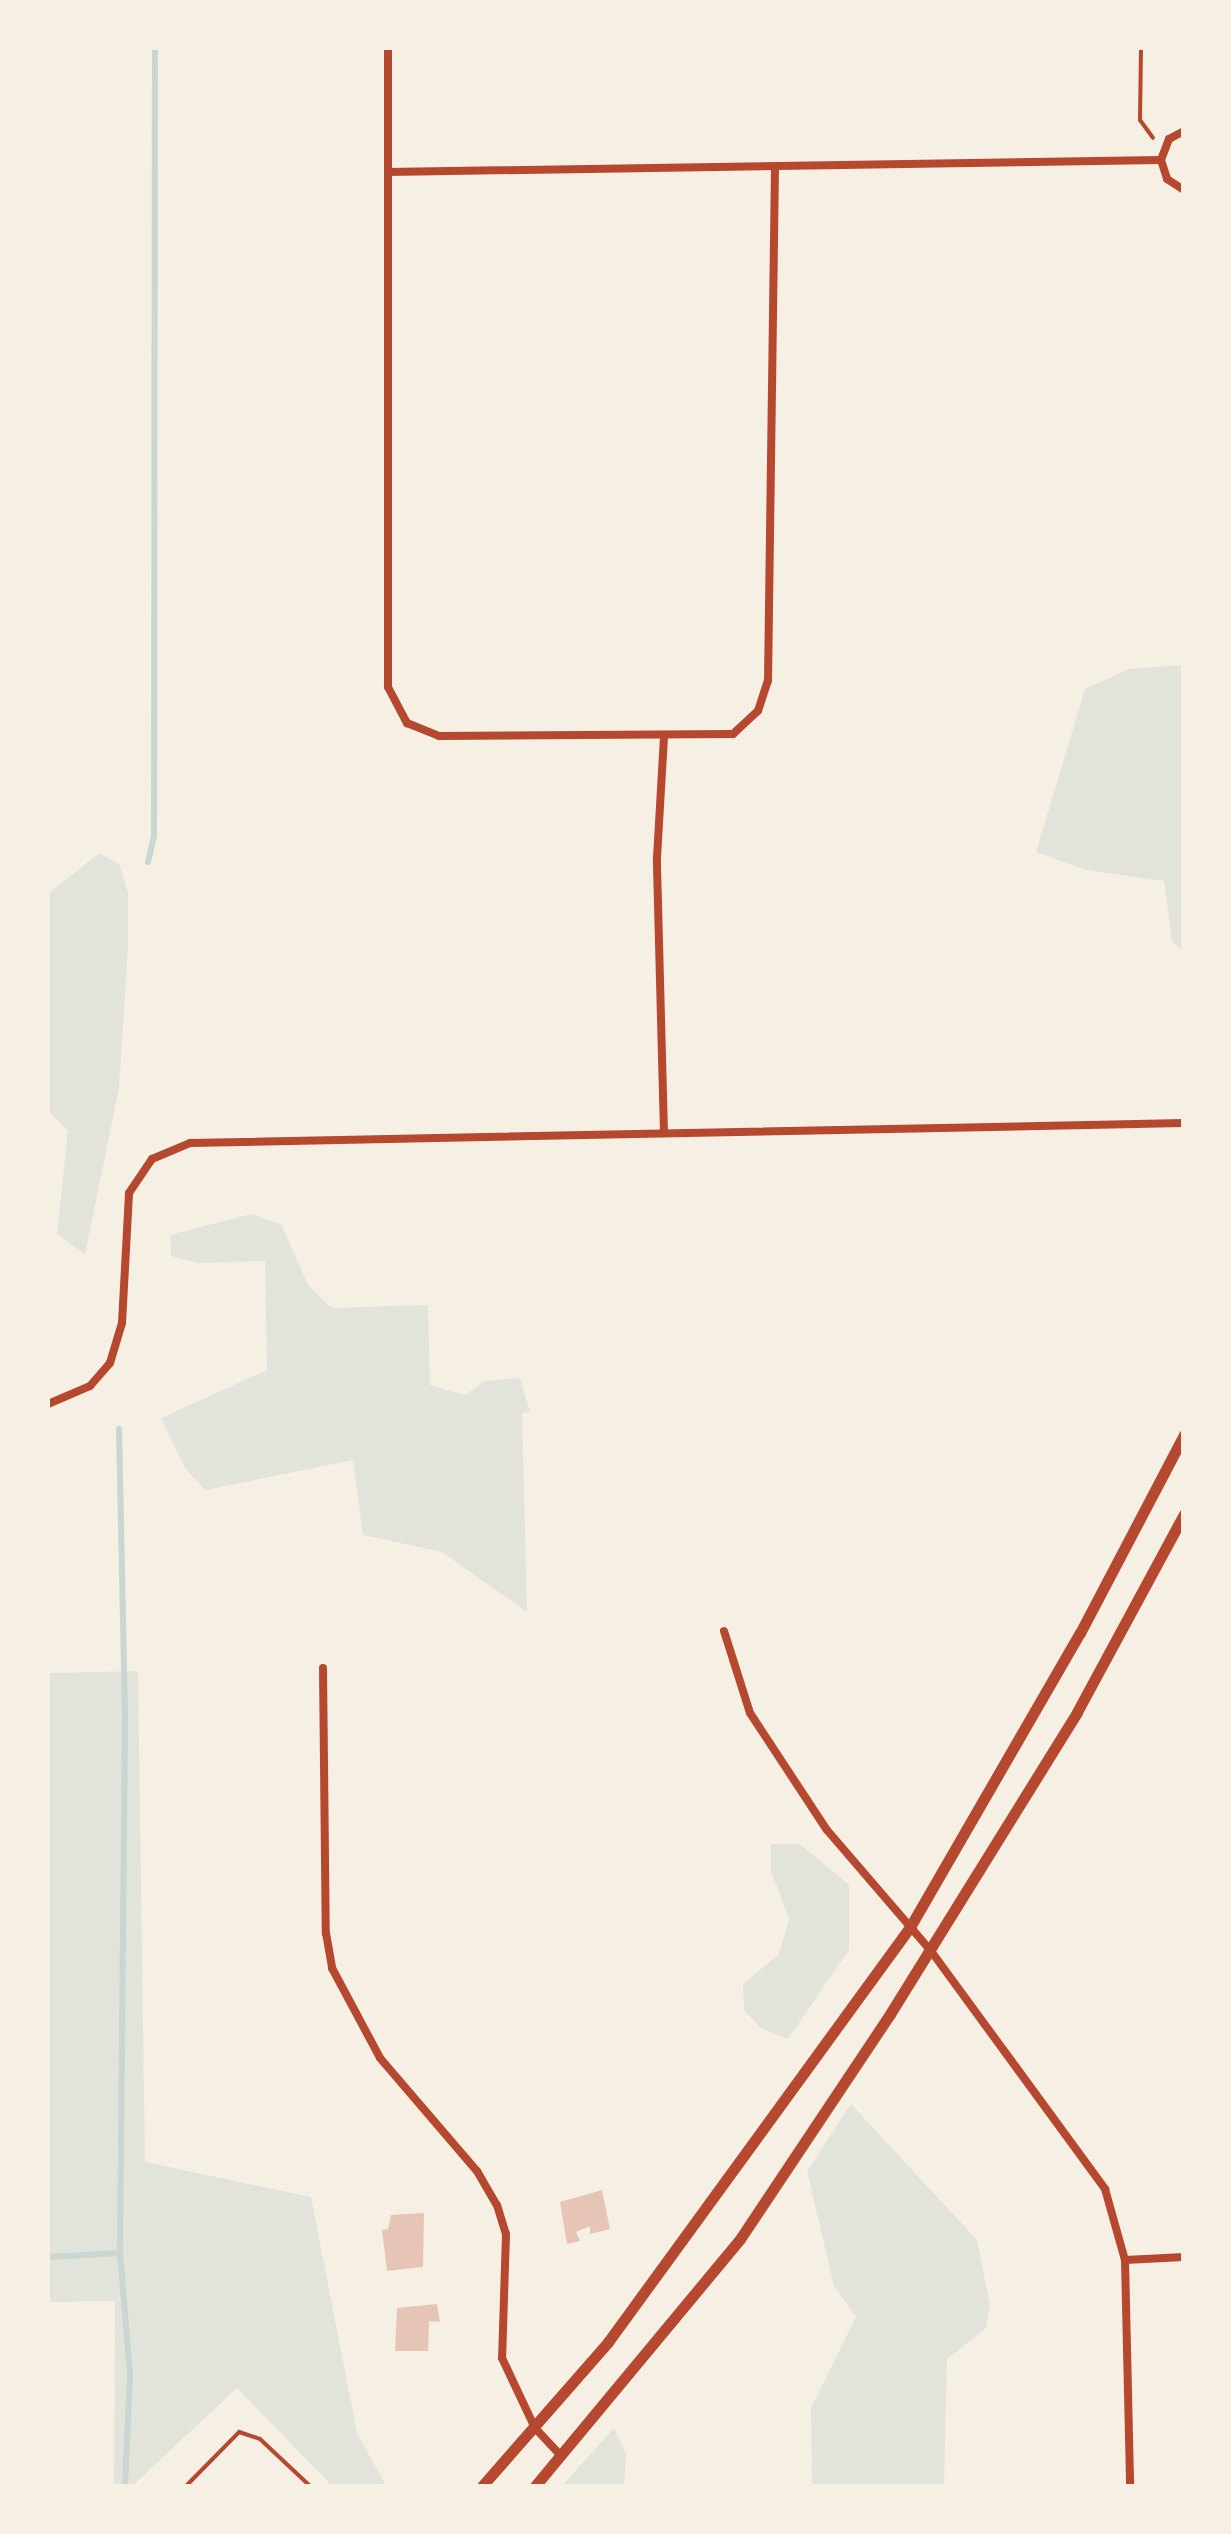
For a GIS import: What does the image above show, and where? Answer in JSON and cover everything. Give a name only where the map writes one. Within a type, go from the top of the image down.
[{"type":"main road","points":[[482,2486],[608,2342],[910,1927],[1080,1633],[1184,1436]]},
{"type":"main road","points":[[534,2486],[740,2239],[1077,1712],[1184,1514]]},
{"type":"street","points":[[388,48],[388,687],[407,724],[440,736],[733,734],[758,711],[768,681],[775,168]]},
{"type":"street","points":[[1184,130],[1163,149],[1161,160],[1167,179],[1184,190]]},
{"type":"street","points":[[388,172],[1161,160]]},
{"type":"street","points":[[664,736],[657,858],[664,1133]]},
{"type":"street","points":[[48,1404],[90,1386],[114,1355],[122,1314],[127,1201],[138,1173],[160,1153],[214,1140],[1184,1122]]},
{"type":"street","points":[[724,1631],[750,1713],[827,1830],[928,1948],[1104,2189],[1124,2260],[1130,2486]]},
{"type":"street","points":[[324,1668],[326,1932],[332,1968],[380,2058],[477,2172],[497,2205],[506,2234],[502,2358],[534,2428],[559,2454]]},
{"type":"street","points":[[1124,2260],[1184,2257]]},
{"type":"lane","points":[[186,2486],[239,2432],[260,2439],[310,2486]]},
{"type":"path","points":[[1140,48],[1140,120],[1163,149]]},
{"type":"shaded area","points":[[1184,665],[1183,952],[1172,941],[1164,881],[1086,870],[1036,852],[1085,689],[1129,669]]},
{"type":"shaded area","points":[[99,853],[119,864],[128,892],[128,946],[119,1088],[85,1254],[57,1234],[68,1131],[48,1110],[48,894]]},
{"type":"shaded area","points":[[251,1214],[281,1224],[308,1285],[331,1308],[428,1305],[430,1385],[465,1395],[485,1381],[520,1378],[530,1412],[522,1413],[527,1612],[442,1552],[363,1535],[353,1460],[205,1490],[185,1468],[161,1418],[267,1370],[265,1261],[198,1263],[171,1256],[170,1235]]},
{"type":"shaded area","points":[[138,1671],[145,2162],[311,2197],[357,2433],[386,2486],[332,2486],[237,2388],[132,2486],[114,2486],[115,2301],[48,2302],[48,1673]]},
{"type":"shaded area","points":[[771,1844],[800,1844],[849,1885],[849,1950],[788,2039],[761,2028],[744,2010],[743,1984],[779,1954],[789,1919],[771,1871]]},
{"type":"shaded area","points":[[851,2104],[977,2240],[990,2305],[986,2328],[947,2359],[944,2486],[812,2486],[811,2408],[856,2317],[834,2286],[807,2171]]},
{"type":"shaded area","points":[[614,2428],[626,2454],[624,2486],[562,2486]]},
{"type":"building","points":[[602,2190],[610,2229],[590,2234],[590,2226],[576,2232],[580,2241],[567,2244],[560,2202]]},
{"type":"building","points":[[424,2213],[423,2267],[387,2271],[382,2230],[388,2229],[391,2215]]},
{"type":"building","points":[[437,2304],[440,2322],[429,2321],[428,2351],[395,2351],[397,2308]]},
{"type":"waterway","points":[[148,862],[154,835],[155,48]]},
{"type":"waterway","points":[[119,1429],[125,1720],[120,2253],[130,2375],[125,2486]]},
{"type":"waterway","points":[[48,2257],[120,2253]]}]
